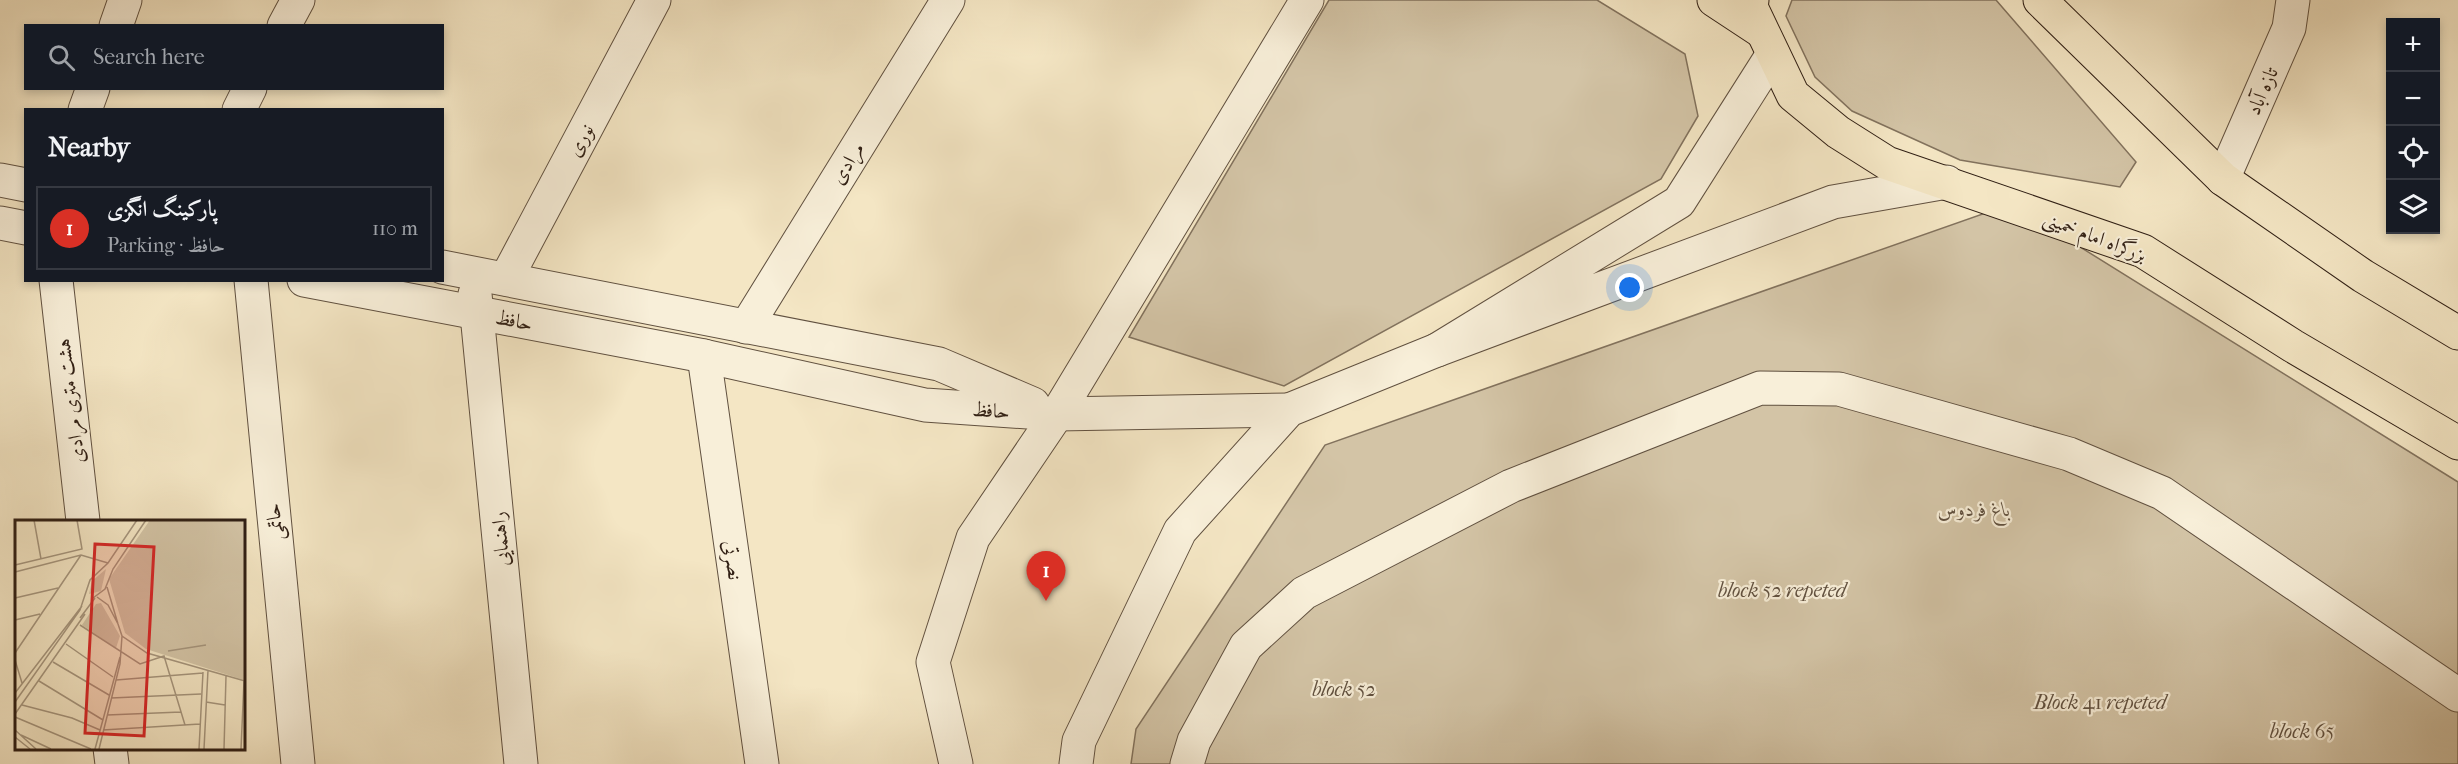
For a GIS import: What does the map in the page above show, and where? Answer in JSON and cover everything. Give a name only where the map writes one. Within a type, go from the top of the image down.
[{"type":"highway","points":[[1714,0],[1767,43]]},
{"type":"highway","name":"بزرگراه امام خمینی","points":[[1752,0],[1751,7],[1793,95],[1838,132],[1887,163],[2143,251],[2293,346],[2458,443]]},
{"type":"highway","points":[[2040,0],[2223,179],[2362,276],[2458,333]]},
{"type":"street","points":[[117,24],[125,0]]},
{"type":"street","points":[[285,24],[298,0]]},
{"type":"street","name":"نوری","points":[[506,279],[654,0]]},
{"type":"street","name":"مرادی","points":[[746,327],[948,0]]},
{"type":"street","points":[[956,764],[933,662],[973,538],[1057,414],[1307,0]]},
{"type":"street","name":"تازه آباد","points":[[2223,179],[2289,28],[2293,0]]},
{"type":"street","points":[[1437,350],[1679,202],[1767,43]]},
{"type":"street","points":[[86,108],[92,90]]},
{"type":"street","points":[[240,108],[249,90]]},
{"type":"street","points":[[0,180],[24,185]]},
{"type":"street","points":[[1057,414],[1289,410],[1437,350],[1833,202],[1947,183]]},
{"type":"street","points":[[0,223],[24,228]]},
{"type":"street","name":"حافظ","points":[[457,270],[939,364],[1057,414]]},
{"type":"street","name":"راهنمایی","points":[[457,270],[478,313],[521,764]]},
{"type":"street","name":"هشت متری مرادی","points":[[56,282],[84,520]]},
{"type":"street","name":"حاتمی","points":[[251,282],[298,764]]},
{"type":"street","name":"حافظ","points":[[315,282],[704,356],[925,405],[1057,414]]},
{"type":"street","name":"نصرتی","points":[[704,356],[762,764]]},
{"type":"street","points":[[1187,764],[1194,741],[1246,646],[1304,593],[1511,486],[1760,388],[1839,389],[2069,454],[2162,493],[2458,695]]},
{"type":"street","points":[[1076,764],[1079,741],[1180,531],[1289,410]]},
{"type":"street","points":[[110,749],[112,764]]},
{"type":"green space","points":[[1329,0],[1597,0],[1685,54],[1698,116],[1661,179],[1284,386],[1129,337]]},
{"type":"green space","points":[[1792,0],[1996,0],[2136,162],[2120,187],[1960,160],[1852,111],[1815,77],[1786,16]]},
{"type":"green space","name":"باغ فردوس","points":[[2011,204],[2458,482],[2458,764],[1131,764],[1136,729],[1325,445]]},
{"type":"place","name":"پارکینگ انگزی","points":[[1046,601]]},
{"type":"park label","name":"block 52 repeted","points":[[1782,590]]},
{"type":"park label","name":"block 52","points":[[1344,689]]},
{"type":"park label","name":"Block 41 repeted","points":[[2100,702]]},
{"type":"park label","name":"block 65","points":[[2302,731]]}]
